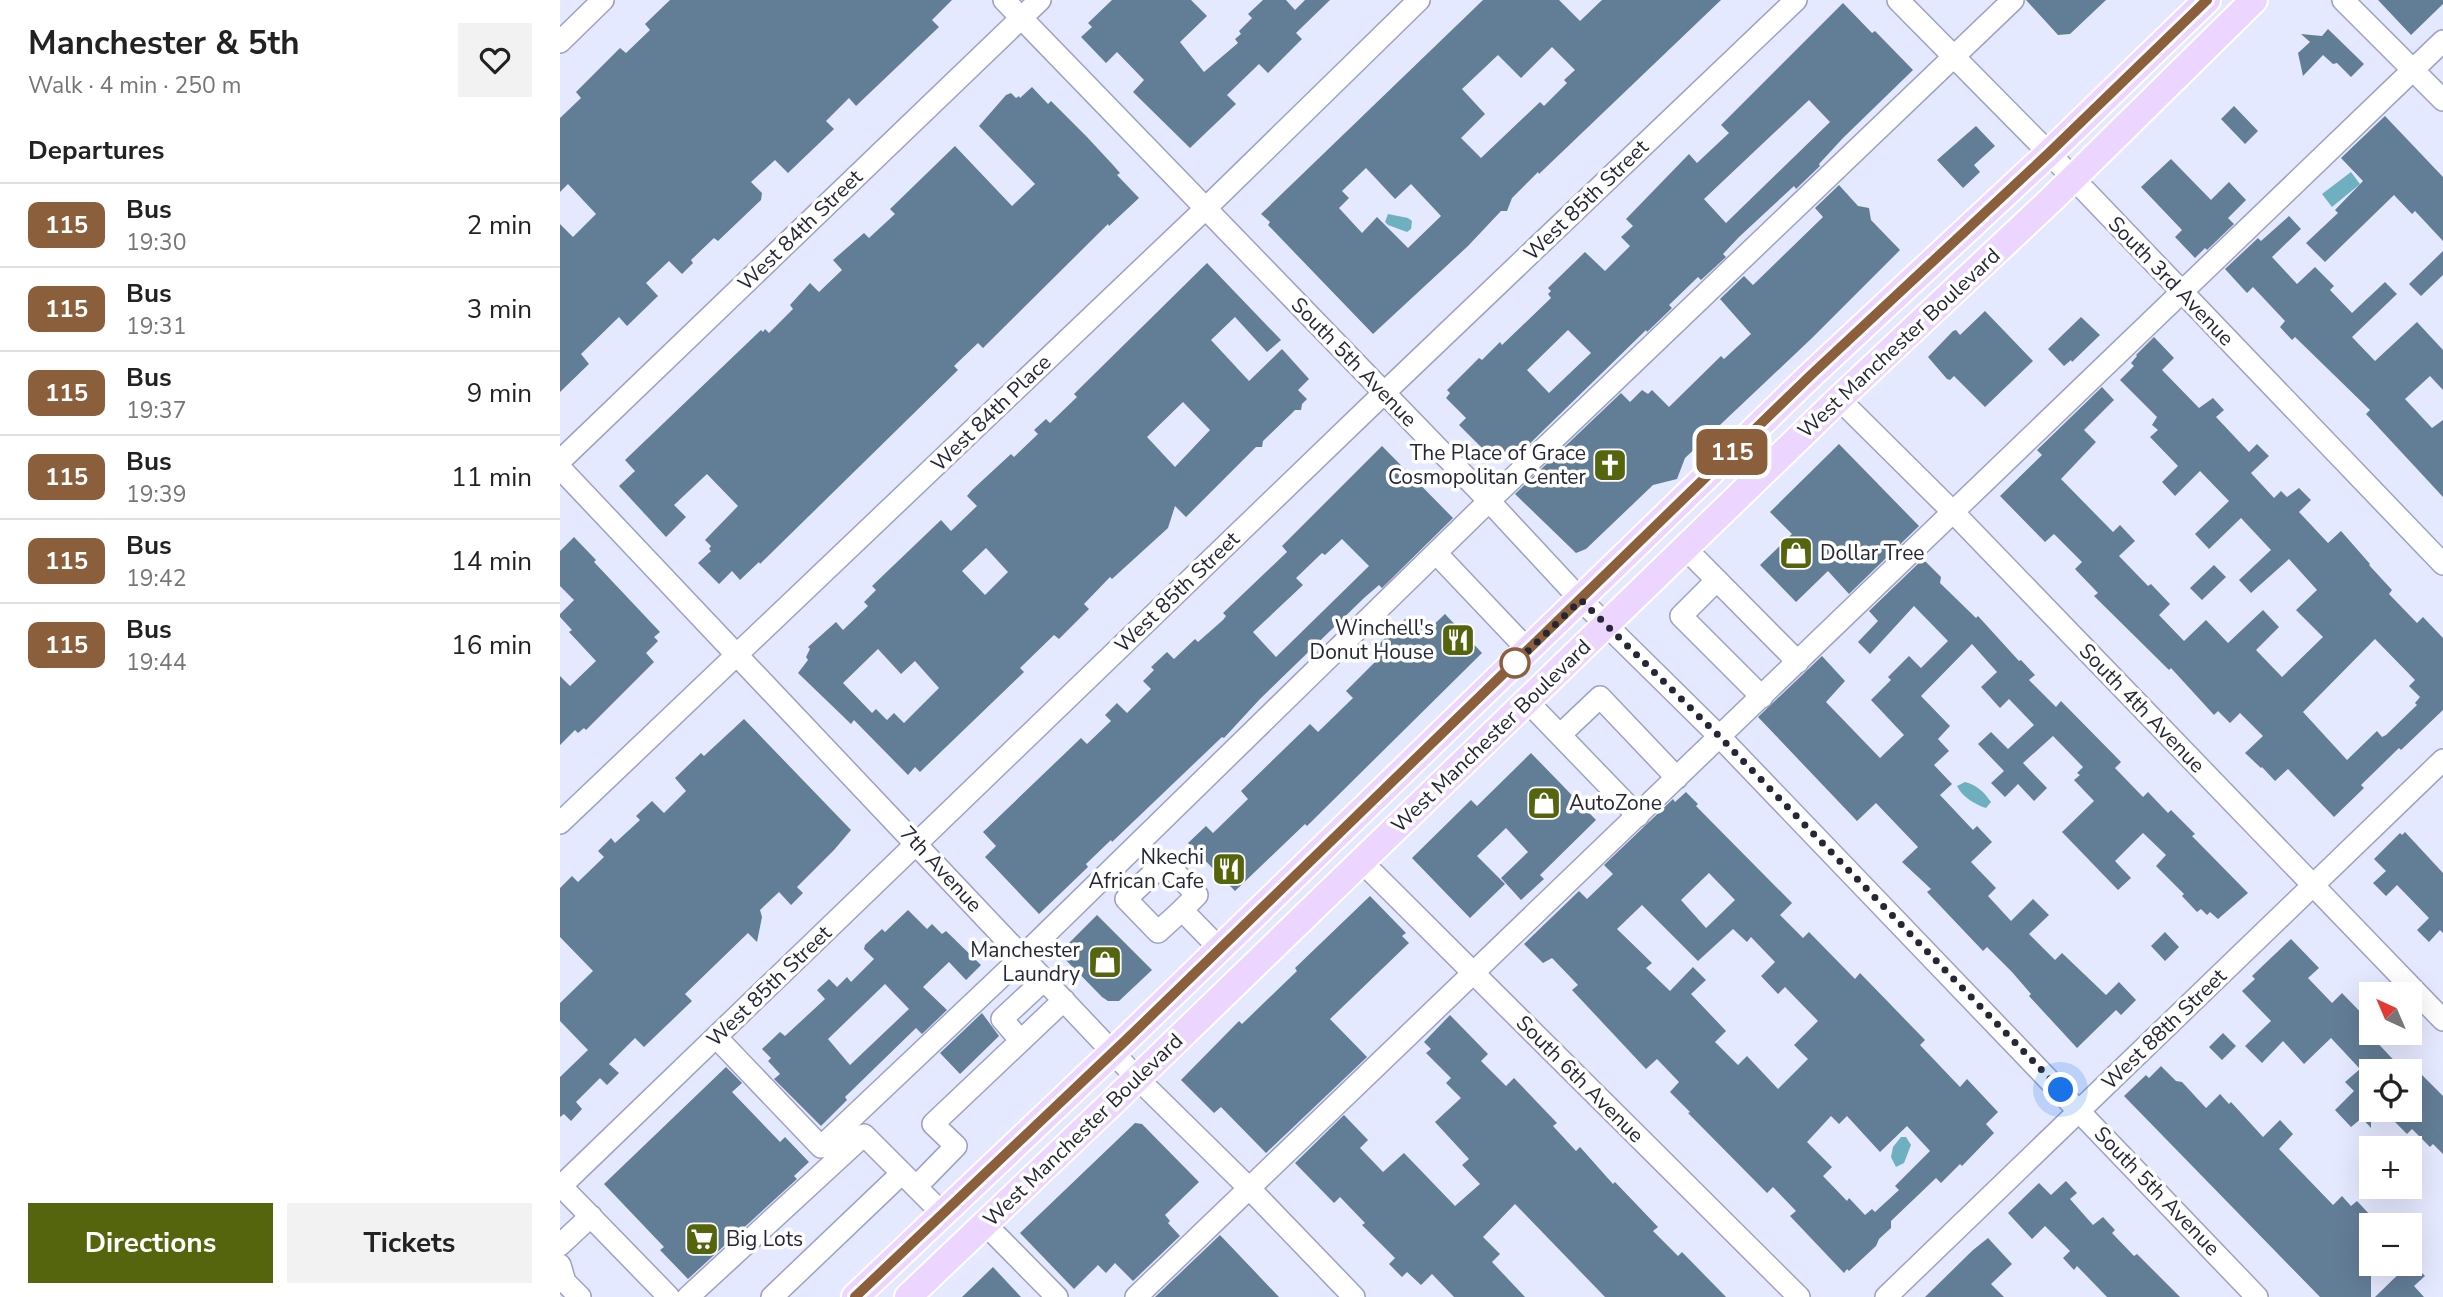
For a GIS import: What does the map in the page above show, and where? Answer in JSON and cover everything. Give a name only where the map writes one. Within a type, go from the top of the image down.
[{"type":"main road","name":"West Manchester Boulevard","points":[[855,1297],[1220,949],[1812,374],[2049,153],[2207,0]]},
{"type":"main road","name":"West Manchester Boulevard","points":[[908,1297],[1138,1079],[1361,860],[1839,400],[2073,179],[2254,0]]},
{"type":"street","points":[[560,42],[603,0]]},
{"type":"street","name":"South 5th Avenue","points":[[1004,0],[1581,600],[1720,737],[2257,1297]]},
{"type":"street","name":"West 84th Street","points":[[560,461],[1040,0]]},
{"type":"street","name":"West 84th Place","points":[[560,823],[1205,209],[1419,0]]},
{"type":"street","name":"West 85th Street","points":[[561,1186],[1796,0]]},
{"type":"street","name":"South 3rd Avenue","points":[[1898,0],[2049,153],[2443,564]]},
{"type":"street","points":[[716,1037],[821,1147],[1023,956],[1436,553],[2013,0]]},
{"type":"street","points":[[2343,0],[2443,100]]},
{"type":"street","points":[[1136,1297],[2443,41]]},
{"type":"street","name":"South 4th Avenue","points":[[1839,400],[1953,512],[2443,1020]]},
{"type":"street","name":"7th Avenue","points":[[560,468],[1138,1079],[1249,1188],[1354,1297]]},
{"type":"street","points":[[1686,548],[1798,662]]},
{"type":"street","points":[[1436,553],[1528,650]]},
{"type":"street","points":[[1717,580],[1681,616],[1762,697]]},
{"type":"street","points":[[1560,735],[1600,697],[1678,778]]},
{"type":"street","points":[[1527,701],[1638,816]]},
{"type":"street","name":"West 88th Street","points":[[1886,1297],[2443,761]]},
{"type":"street","name":"South 6th Avenue","points":[[1361,860],[1799,1297]]},
{"type":"street","points":[[1104,877],[1158,932],[1197,895],[1165,862],[1126,899]]},
{"type":"street","points":[[1182,910],[1220,949]]},
{"type":"street","points":[[1021,1041],[1002,1019],[1045,979]]},
{"type":"street","points":[[772,1297],[909,1180],[956,1146],[933,1124],[1064,1000]]},
{"type":"street","points":[[688,1297],[864,1135],[943,1214]]},
{"type":"street","points":[[561,1186],[669,1297]]},
{"type":"street","points":[[560,1248],[590,1216]]},
{"type":"street","points":[[985,1224],[1057,1297]]},
{"type":"street","points":[[560,1265],[565,1282],[580,1297]]},
{"type":"water","points":[[2351,172],[2360,184],[2332,207],[2322,194]]},
{"type":"water","points":[[1388,214],[1408,218],[1412,221],[1411,229],[1407,232],[1388,225],[1385,222]]},
{"type":"water","points":[[1965,782],[1977,787],[1988,798],[1991,802],[1986,808],[1962,794],[1957,786]]},
{"type":"water","points":[[1901,1137],[1906,1137],[1911,1145],[1904,1163],[1896,1167],[1891,1157],[1893,1147]]},
{"type":"building","points":[[670,0],[952,0],[932,20],[939,27],[856,106],[849,98],[826,121],[834,129],[788,173],[775,160],[751,182],[762,193],[761,200],[718,241],[714,238],[691,260],[693,263],[682,274],[669,261],[646,283],[658,296],[627,326],[619,317],[581,354],[589,364],[560,392],[560,224],[573,237],[596,214],[568,184],[560,192],[560,118],[581,98],[576,92],[620,48],[626,53],[650,30],[645,24]]},
{"type":"building","points":[[1112,0],[1191,0],[1207,16],[1180,42],[1204,72],[1238,43],[1235,39],[1241,34],[1239,31],[1252,18],[1248,14],[1263,0],[1286,0],[1295,10],[1305,0],[1330,0],[1296,33],[1302,39],[1268,73],[1259,64],[1227,95],[1236,104],[1190,148],[1133,92],[1144,80],[1117,52],[1106,63],[1081,37],[1092,27],[1088,23]]},
{"type":"building","points":[[1483,0],[1559,0],[1580,21],[1602,0],[1721,0],[1539,174],[1538,172],[1512,198],[1507,211],[1501,211],[1468,246],[1373,334],[1268,225],[1270,222],[1261,214]],"holes":[[[1552,47],[1575,70],[1564,80],[1567,83],[1544,106],[1540,102],[1481,158],[1461,138],[1485,114],[1462,89],[1498,55],[1521,78]],[[1366,168],[1395,199],[1411,184],[1441,216],[1408,248],[1377,217],[1362,233],[1339,208],[1349,198],[1342,191]]]},
{"type":"building","points":[[2026,0],[2106,0],[2070,34],[2058,35]]},
{"type":"building","points":[[2378,0],[2443,0],[2443,4],[2411,35]]},
{"type":"building","points":[[1843,3],[1913,70],[1843,138],[1820,166],[1739,237],[1723,254],[1726,257],[1701,280],[1698,277],[1669,305],[1672,308],[1513,460],[1499,446],[1489,455],[1459,425],[1466,418],[1446,398],[1450,393],[1447,390],[1479,358],[1482,360],[1500,342],[1502,345],[1551,298],[1548,288],[1585,252],[1605,271],[1630,246],[1621,237],[1633,226],[1626,219],[1689,154],[1697,163],[1729,133],[1721,125]],"holes":[[[1809,100],[1830,122],[1726,223],[1704,199]],[[1568,330],[1591,353],[1549,393],[1527,370]]]},
{"type":"building","points":[[2328,29],[2364,64],[2351,77],[2337,63],[2333,64],[2323,55],[2303,76],[2298,53],[2310,42],[2301,34],[2322,36]]},
{"type":"building","points":[[1032,87],[1048,104],[1051,101],[1087,137],[1139,198],[1109,226],[1108,224],[983,348],[978,343],[954,366],[958,370],[760,564],[759,562],[740,580],[732,571],[719,584],[698,563],[711,551],[711,546],[705,540],[738,506],[707,474],[674,505],[686,517],[666,537],[619,486],[635,471],[625,460],[761,330],[763,332],[765,329],[769,333],[793,309],[790,305],[810,283],[819,292],[842,270],[833,260],[864,233],[869,238],[895,214],[890,209],[955,146],[1012,206],[1035,184],[979,126],[1006,95],[1011,93],[1020,98]]},
{"type":"building","points":[[2234,106],[2258,131],[2245,144],[2221,119]]},
{"type":"building","points":[[2385,116],[2443,177],[2443,241],[2415,211],[2412,214],[2394,195],[2325,262],[2306,243],[2338,213],[2335,210],[2363,181],[2341,158]]},
{"type":"building","points":[[1976,126],[1995,146],[1974,165],[1980,172],[1963,188],[1937,160]]},
{"type":"building","points":[[2171,159],[2211,200],[2229,182],[2246,200],[2228,218],[2234,224],[2195,258],[2175,237],[2182,230],[2141,187]]},
{"type":"building","points":[[1839,185],[1858,206],[1869,208],[1871,220],[1900,250],[1685,458],[1677,479],[1653,485],[1586,549],[1576,553],[1515,494],[1621,393],[1630,402],[1642,390],[1648,394],[1652,390],[1669,407],[1721,356],[1724,359],[1751,334],[1720,299],[1744,276],[1753,285],[1823,217],[1815,208]]},
{"type":"building","points":[[2289,216],[2301,229],[2272,257],[2297,284],[2315,267],[2334,286],[2330,290],[2352,313],[2385,282],[2397,294],[2352,337],[2375,361],[2417,322],[2443,350],[2443,390],[2430,376],[2405,399],[2432,428],[2443,420],[2443,497],[2366,414],[2370,410],[2295,337],[2292,340],[2280,327],[2285,321],[2253,287],[2247,293],[2225,269],[2258,238],[2261,241]]},
{"type":"building","points":[[2443,251],[2443,275],[2421,296],[2409,284]]},
{"type":"building","points":[[1207,263],[1281,340],[1267,352],[1235,317],[1211,340],[1249,381],[1282,349],[1309,379],[1298,390],[1307,399],[1301,410],[1295,410],[1263,441],[1262,447],[1256,447],[1186,517],[1175,506],[1168,528],[1112,579],[1110,577],[1084,604],[1089,609],[1059,639],[1054,635],[1020,668],[1024,672],[920,772],[915,767],[908,775],[854,720],[851,724],[798,673],[808,660],[808,647],[836,622],[843,630],[868,606],[864,602],[876,590],[872,586],[941,520],[951,531],[977,506],[967,496],[972,490],[1011,454],[1014,457],[1038,434],[1034,430],[1046,419],[1050,423],[1077,397],[1074,394]],"holes":[[[1183,402],[1210,430],[1175,467],[1147,437]],[[986,548],[1008,572],[985,595],[962,571]],[[878,649],[901,674],[915,661],[939,688],[904,723],[894,713],[887,720],[876,709],[872,713],[843,683]]]},
{"type":"building","points":[[1985,311],[2033,361],[1985,407],[1954,376],[1950,380],[1947,379],[1928,357],[1953,331],[1956,330],[1960,335]]},
{"type":"building","points":[[2081,317],[2100,335],[2072,362],[2071,360],[2064,366],[2048,349]]},
{"type":"building","points":[[2154,337],[2174,358],[2162,370],[2199,408],[2213,398],[2224,410],[2216,417],[2249,452],[2257,444],[2269,456],[2251,473],[2274,498],[2281,491],[2287,497],[2299,488],[2311,500],[2299,512],[2328,543],[2341,531],[2392,590],[2389,594],[2417,623],[2423,617],[2443,638],[2443,710],[2361,785],[2364,788],[2334,817],[2288,769],[2275,781],[2245,753],[2263,736],[2240,713],[2230,723],[2218,711],[2214,715],[2171,668],[2169,670],[2094,596],[2098,593],[2075,569],[2082,562],[2054,534],[2045,542],[2000,496],[2042,455],[2037,450],[2102,387],[2114,400],[2084,430],[2096,442],[2061,479],[2113,532],[2120,525],[2135,541],[2119,556],[2170,604],[2159,615],[2184,641],[2206,620],[2228,643],[2263,610],[2279,627],[2256,650],[2282,677],[2323,637],[2296,610],[2317,590],[2289,559],[2251,593],[2239,580],[2271,550],[2241,518],[2209,549],[2195,534],[2229,501],[2200,471],[2175,496],[2162,482],[2178,466],[2150,437],[2158,430],[2152,425],[2157,417],[2120,380],[2134,366],[2131,363]],"holes":[[[2375,639],[2415,680],[2409,686],[2420,697],[2415,703],[2417,705],[2386,735],[2382,737],[2377,731],[2347,760],[2303,712]]]},
{"type":"building","points":[[1839,444],[1919,526],[1849,594],[1828,571],[1796,602],[1760,565],[1792,534],[1770,512]]},
{"type":"building","points":[[1382,446],[1453,518],[1382,588],[1379,585],[1364,598],[1259,700],[1224,738],[1112,842],[1111,840],[1086,864],[1088,867],[1039,914],[985,857],[996,846],[983,832],[1081,738],[1087,744],[1111,721],[1105,715],[1117,703],[1127,713],[1151,689],[1143,681],[1154,670],[1151,667],[1167,652],[1174,659],[1195,639],[1198,642],[1223,620],[1226,616],[1223,613],[1287,552],[1282,546]],"holes":[[[1342,539],[1369,566],[1276,657],[1253,632],[1303,585],[1296,578],[1322,553],[1325,555]]]},
{"type":"building","points":[[574,537],[660,632],[654,637],[658,641],[646,653],[654,662],[586,730],[584,728],[578,733],[575,730],[560,745],[560,676],[570,686],[596,661],[569,632],[572,630],[560,617],[574,600],[560,586],[560,551]]},
{"type":"building","points":[[1923,559],[1941,577],[1940,583],[1976,618],[1978,616],[2035,675],[2029,680],[2056,707],[2061,701],[2121,762],[2115,768],[2143,797],[2148,792],[2168,813],[2171,810],[2195,834],[2192,836],[2248,893],[2218,919],[2210,912],[2207,915],[2201,909],[2197,912],[2182,896],[2184,894],[2156,866],[2166,855],[2143,833],[2115,861],[2131,878],[2118,890],[2062,832],[2094,801],[2074,780],[2083,767],[2053,736],[2023,763],[2047,788],[2034,801],[2018,784],[2005,797],[1991,783],[2004,771],[1978,744],[1991,732],[2008,749],[2034,725],[2009,699],[2000,708],[1981,687],[1997,672],[1972,644],[1921,696],[1950,726],[1938,739],[1949,751],[1934,765],[1952,784],[1940,795],[1973,830],[1977,826],[1992,842],[1971,862],[1996,888],[1988,896],[2011,921],[2033,899],[2049,915],[2029,934],[2055,960],[2062,953],[2106,995],[2119,982],[2136,1000],[2121,1015],[2116,1010],[2077,1048],[2029,996],[2031,994],[2012,972],[1987,947],[1983,951],[1927,892],[1931,889],[1902,862],[1918,847],[1876,803],[1857,821],[1758,717],[1822,656],[1845,681],[1826,702],[1880,758],[1904,735],[1871,700],[1891,680],[1888,677],[1909,656],[1921,668],[1948,641],[1914,606],[1870,654],[1858,642],[1878,621],[1869,611]]},
{"type":"building","points":[[2214,565],[2226,577],[2202,600],[2190,588]]},
{"type":"building","points":[[1445,614],[1482,653],[1307,826],[1305,824],[1235,891],[1188,843],[1206,826],[1213,833],[1248,799],[1241,791],[1310,724],[1318,732],[1353,698],[1346,691],[1380,657],[1373,650],[1408,616],[1425,633]]},
{"type":"building","points":[[744,719],[851,830],[797,887],[803,893],[791,905],[779,892],[760,910],[762,917],[757,942],[748,933],[685,994],[692,1001],[644,1047],[635,1038],[609,1064],[619,1073],[607,1085],[600,1078],[576,1102],[582,1109],[571,1121],[564,1114],[560,1117],[560,1077],[588,1050],[560,1021],[560,1003],[593,971],[560,937],[560,888],[572,876],[578,882],[604,857],[598,851],[611,838],[615,843],[640,820],[636,816],[652,801],[664,813],[686,791],[675,778],[701,753],[704,756]]},
{"type":"building","points":[[1531,753],[1596,820],[1540,875],[1544,879],[1521,900],[1501,878],[1528,852],[1506,828],[1477,856],[1505,884],[1470,918],[1412,858],[1471,800],[1477,806]]},
{"type":"building","points":[[1686,792],[1698,804],[1696,806],[1792,903],[1780,915],[1803,938],[1809,932],[1855,979],[1860,973],[1925,1040],[1920,1045],[1960,1087],[1967,1079],[1998,1112],[1986,1124],[1994,1133],[1941,1183],[1936,1178],[1891,1221],[1891,1228],[1879,1239],[1876,1246],[1844,1273],[1790,1216],[1796,1211],[1773,1187],[1767,1193],[1688,1113],[1690,1112],[1670,1092],[1679,1082],[1657,1059],[1646,1069],[1572,990],[1578,985],[1552,958],[1543,963],[1524,944],[1579,891],[1587,899],[1613,874],[1604,865],[1673,799],[1675,802]],"holes":[[[1709,873],[1735,900],[1706,928],[1681,900]],[[1642,905],[1698,961],[1733,929],[1747,942],[1751,937],[1775,962],[1761,976],[1778,994],[1785,987],[1818,1021],[1794,1045],[1808,1059],[1778,1089],[1747,1056],[1738,1065],[1715,1042],[1726,1031],[1691,994],[1706,980],[1693,967],[1670,991],[1646,968],[1652,963],[1617,929]],[[1831,1116],[1839,1124],[1847,1116],[1880,1152],[1907,1126],[1930,1151],[1895,1186],[1899,1190],[1875,1212],[1872,1209],[1865,1215],[1823,1176],[1832,1167],[1807,1142]]]},
{"type":"building","points":[[2405,832],[2443,873],[2443,933],[2440,930],[2429,942],[2417,930],[2429,918],[2397,885],[2386,896],[2373,883],[2386,871],[2374,859],[2400,833],[2402,835]]},
{"type":"building","points":[[1370,896],[1406,933],[1402,936],[1409,943],[1330,1019],[1367,1057],[1266,1153],[1221,1107],[1214,1113],[1181,1080],[1239,1021],[1242,1024],[1297,971],[1295,968]]},
{"type":"building","points":[[908,910],[927,929],[932,924],[942,934],[946,931],[981,965],[966,980],[949,962],[923,987],[947,1010],[922,1034],[916,1028],[845,1097],[847,1100],[821,1126],[774,1079],[780,1074],[768,1061],[771,1058],[762,1049],[780,1032],[785,1036],[825,999],[817,990],[829,979],[837,987],[847,977],[851,982],[874,959],[864,949],[865,945],[882,929],[885,932]],"holes":[[[885,984],[909,1009],[850,1065],[828,1039]]]},
{"type":"building","name":"Manchester Laundry","points":[[1097,915],[1152,970],[1119,1001],[1108,1001],[1102,997],[1059,953]]},
{"type":"building","points":[[2165,932],[2179,947],[2165,961],[2151,946]]},
{"type":"building","points":[[2291,939],[2319,968],[2308,978],[2332,1003],[2342,993],[2359,1011],[2359,1045],[2379,1045],[2393,1059],[2359,1059],[2359,1068],[2331,1038],[2304,1064],[2283,1041],[2262,1063],[2245,1046],[2271,1021],[2242,991],[2255,979],[2252,976]]},
{"type":"building","points":[[982,1013],[999,1036],[960,1074],[940,1053]]},
{"type":"building","points":[[1450,1015],[1488,1054],[1481,1061],[1506,1086],[1514,1078],[1557,1123],[1553,1126],[1576,1151],[1580,1147],[1613,1184],[1615,1182],[1658,1227],[1653,1231],[1678,1256],[1682,1252],[1726,1297],[1605,1297],[1515,1204],[1483,1237],[1500,1254],[1492,1262],[1525,1297],[1454,1297],[1432,1274],[1421,1285],[1407,1272],[1402,1277],[1389,1264],[1395,1258],[1362,1225],[1365,1223],[1340,1197],[1334,1203],[1295,1163],[1344,1115],[1368,1140],[1360,1148],[1383,1172],[1404,1153],[1455,1206],[1480,1184],[1462,1165],[1469,1159],[1435,1122],[1461,1098],[1446,1083],[1451,1078],[1426,1053],[1431,1049],[1424,1042]]},
{"type":"building","points":[[2223,1033],[2236,1046],[2222,1060],[2209,1047]]},
{"type":"building","points":[[2161,1066],[2176,1081],[2182,1082],[2206,1108],[2220,1094],[2229,1104],[2231,1102],[2263,1137],[2280,1120],[2293,1134],[2279,1149],[2333,1205],[2342,1196],[2351,1206],[2357,1201],[2368,1213],[2359,1213],[2359,1276],[2371,1276],[2371,1297],[2320,1297],[2124,1096],[2146,1075],[2149,1078]]},
{"type":"building","points":[[726,1067],[742,1083],[732,1092],[780,1142],[785,1137],[809,1162],[794,1176],[797,1179],[688,1279],[660,1250],[664,1247],[604,1184]]},
{"type":"building","points":[[2359,1070],[2359,1120],[2351,1127],[2335,1110],[2354,1091],[2345,1082]]},
{"type":"building","points":[[2422,1075],[2443,1096],[2443,1154],[2433,1144],[2430,1147],[2422,1136],[2412,1129],[2407,1134],[2395,1122],[2422,1122]]},
{"type":"building","points":[[1135,1123],[1142,1124],[1199,1182],[1165,1215],[1170,1221],[1168,1223],[1180,1236],[1133,1281],[1115,1263],[1106,1273],[1098,1265],[1074,1289],[1020,1233]]},
{"type":"building","points":[[2066,1181],[2077,1193],[2070,1199],[2093,1225],[2103,1217],[2115,1230],[2112,1233],[2134,1256],[2137,1254],[2180,1297],[2107,1297],[2077,1266],[2074,1270],[2063,1258],[2070,1251],[2045,1226],[2032,1239],[2008,1213],[2039,1183],[2051,1195]]},
{"type":"building","points":[[1220,1235],[1279,1297],[1155,1297]]},
{"type":"building","points":[[1988,1238],[2012,1264],[1991,1284],[2004,1297],[1925,1297],[1973,1250]]},
{"type":"building","points":[[993,1267],[1021,1297],[962,1297]]},
{"type":"building","points":[[2422,1273],[2425,1276],[2414,1286],[2424,1297],[2375,1297],[2397,1276],[2422,1276]]},
{"type":"bus line","name":"115","points":[[855,1297],[1125,1041],[1812,374],[2049,153],[2207,0]]},
{"type":"place","name":"The Place of Grace Cosmopolitan Center","points":[[1610,465]]},
{"type":"place","name":"Dollar Tree","points":[[1796,553]]},
{"type":"place","name":"Winchell's Donut House","points":[[1458,640]]},
{"type":"place","name":"AutoZone","points":[[1544,803]]},
{"type":"place","name":"Nkechi African Cafe","points":[[1229,869]]},
{"type":"place","name":"Manchester Laundry","points":[[1105,962]]},
{"type":"place","name":"Big Lots","points":[[702,1239]]},
{"type":"route","points":[[1515,663],[1508,670],[1581,600],[1720,737],[2061,1090]]}]
